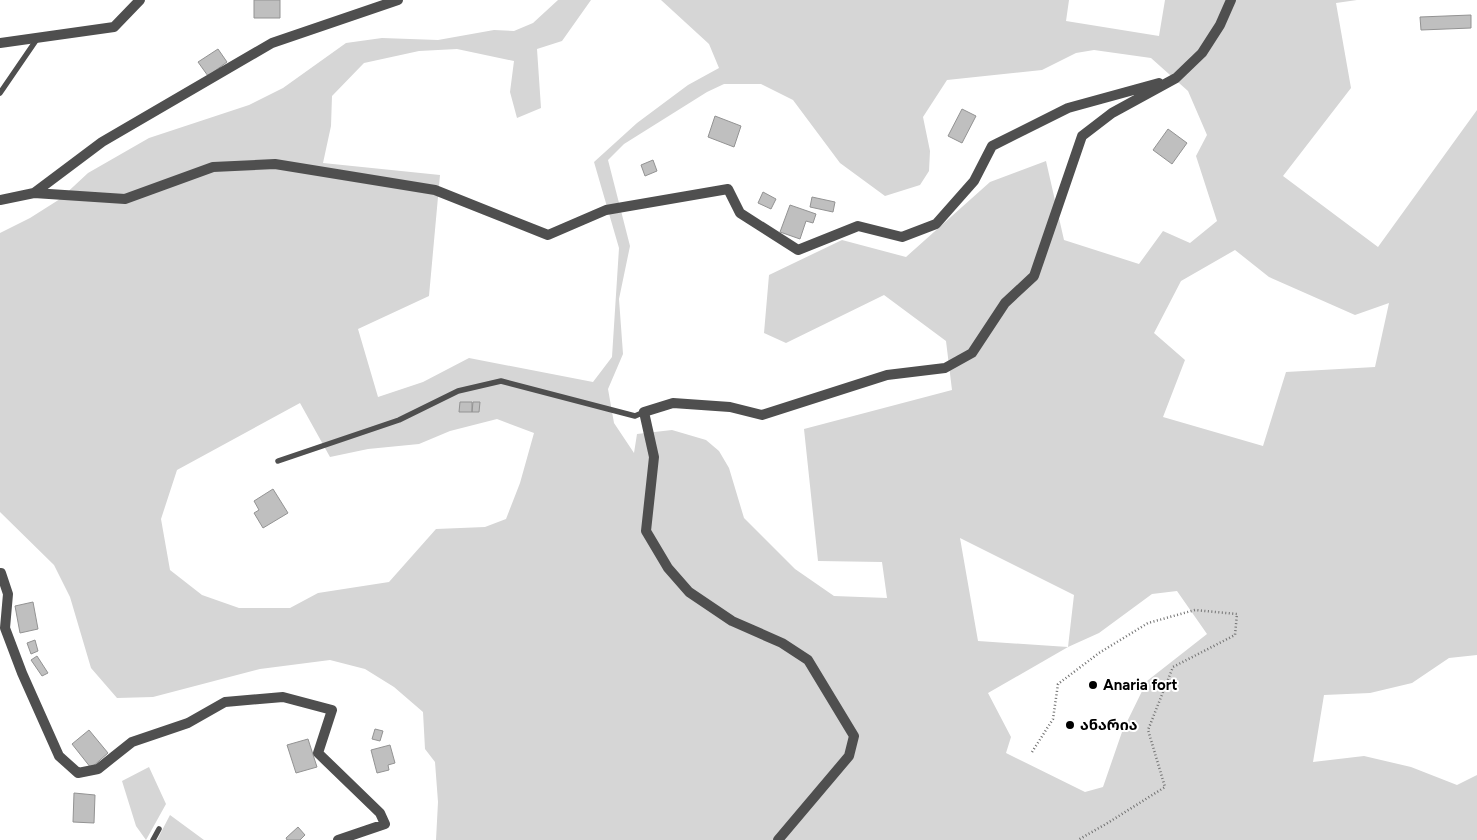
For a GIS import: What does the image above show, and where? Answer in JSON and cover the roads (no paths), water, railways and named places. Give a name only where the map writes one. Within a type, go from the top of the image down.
[{"type":"street","points":[[0,43],[114,26],[140,0]]},
{"type":"street","points":[[34,193],[102,142],[272,43],[398,0]]},
{"type":"street","points":[[778,840],[849,756],[854,736],[808,660],[782,643],[732,622],[688,592],[668,568],[646,530],[654,457],[644,412],[673,403],[730,407],[762,415],[887,375],[945,368],[972,353],[1004,303],[1034,276],[1082,136],[1112,114],[1176,78],[1202,53],[1220,25],[1231,0]]},
{"type":"street","points":[[0,200],[34,193],[125,199],[213,167],[275,164],[435,190],[548,235],[606,210],[728,189],[740,213],[798,250],[858,226],[902,237],[936,224],[974,181],[992,146],[1068,108],[1176,78]]},
{"type":"street","points":[[0,573],[2,573],[8,594],[6,628],[22,673],[59,756],[78,773],[98,769],[132,742],[188,723],[225,702],[283,696],[332,710],[318,753],[380,812],[385,824],[338,840]]},
{"type":"lane","points":[[0,92],[38,37]]},
{"type":"lane","points":[[278,461],[399,420],[458,391],[501,381],[635,416],[644,412]]},
{"type":"lane","points":[[153,840],[159,829]]},
{"type":"place","name":"Anaria fort","points":[[1093,685]]},
{"type":"place","name":"ანარია","points":[[1070,725]]}]
